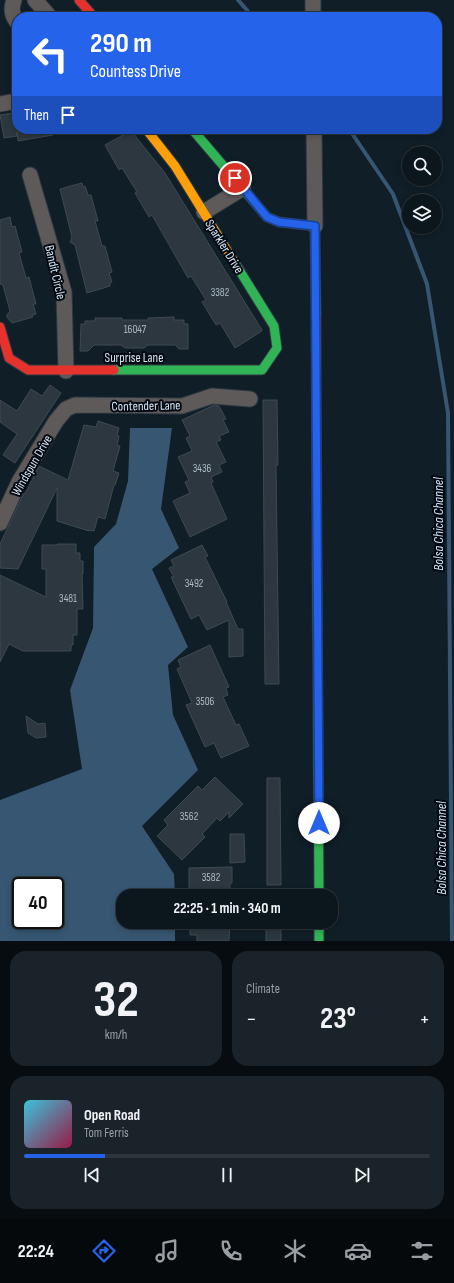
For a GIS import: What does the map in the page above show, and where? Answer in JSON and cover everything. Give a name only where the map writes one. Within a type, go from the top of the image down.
[{"type":"street","points":[[12,12],[14,0]]},
{"type":"street","points":[[35,0],[46,12]]},
{"type":"street","points":[[79,0],[90,12]]},
{"type":"street","points":[[313,0],[313,12]]},
{"type":"street","points":[[0,104],[12,102]]},
{"type":"street","name":"Sparkler Drive","points":[[150,134],[175,166],[274,326],[277,348],[262,370]]},
{"type":"street","points":[[196,134],[267,217],[279,222],[315,226]]},
{"type":"street","points":[[314,134],[319,889]]},
{"type":"street","name":"Bandit Circle","points":[[30,176],[64,292],[66,371]]},
{"type":"street","points":[[204,212],[243,188]]},
{"type":"street","name":"Surprise Lane","points":[[0,327],[9,358],[28,370],[262,370]]},
{"type":"street","name":"Contender Lane","points":[[66,409],[75,405],[182,406],[212,396],[250,399]]},
{"type":"street","name":"Windspun Drive","points":[[0,523],[19,482],[56,421],[66,409]]},
{"type":"street","points":[[319,929],[320,941]]},
{"type":"water","points":[[130,428],[172,428],[161,509],[179,548],[152,569],[188,647],[168,665],[173,715],[198,770],[142,826],[174,874],[175,889],[116,889],[116,929],[175,929],[175,941],[0,941],[0,800],[82,769],[70,690],[93,628],[94,547],[116,524],[128,481]]},
{"type":"building","points":[[12,113],[12,134],[17,134],[17,136],[4,138],[0,115]]},
{"type":"building","points":[[17,134],[53,134],[53,135],[18,141]]},
{"type":"building","points":[[125,134],[135,134],[136,137],[165,173],[262,331],[235,348],[220,323],[216,325],[202,302],[206,300],[191,276],[188,278],[152,215],[149,217],[135,193],[137,192],[122,168],[119,170],[105,145]]},
{"type":"building","points":[[82,183],[83,187],[85,186],[88,195],[91,195],[98,221],[95,221],[102,246],[105,246],[112,272],[109,273],[112,282],[110,283],[110,286],[87,293],[75,245],[70,242],[72,237],[60,189]]},
{"type":"building","points":[[10,217],[12,227],[15,226],[22,252],[19,253],[26,278],[29,277],[36,304],[33,304],[36,314],[32,315],[33,317],[12,323],[7,317],[10,311],[3,285],[0,284],[0,220]]},
{"type":"building","points":[[174,317],[174,320],[184,320],[184,324],[188,324],[188,349],[179,349],[175,345],[148,345],[144,348],[125,348],[121,345],[94,345],[88,351],[80,351],[81,324],[85,324],[85,321],[95,321],[95,318],[148,320],[148,318]]},
{"type":"building","points":[[50,385],[61,393],[15,463],[3,455],[17,434],[0,422],[0,400],[17,411],[31,389],[42,396]]},
{"type":"building","points":[[263,400],[277,400],[278,465],[276,465],[279,684],[265,684]]},
{"type":"building","points":[[214,405],[219,406],[226,419],[223,420],[229,432],[219,436],[221,440],[216,442],[226,462],[219,465],[222,472],[211,477],[213,482],[211,483],[227,519],[190,537],[173,501],[190,493],[185,482],[189,480],[178,457],[192,451],[186,438],[190,436],[182,420]]},
{"type":"building","points":[[98,421],[119,428],[117,445],[120,446],[113,471],[119,473],[114,485],[105,519],[98,517],[94,531],[89,531],[57,521],[57,488],[18,569],[0,568],[0,544],[24,493],[25,494],[39,466],[68,480],[84,425],[96,427]]},
{"type":"building","points":[[76,544],[76,553],[80,553],[80,561],[83,561],[83,609],[77,609],[77,635],[73,635],[73,645],[71,645],[71,651],[23,651],[9,644],[0,662],[0,575],[46,597],[46,569],[42,569],[42,545]]},
{"type":"building","points":[[202,545],[208,556],[205,557],[227,602],[238,629],[243,629],[243,656],[229,657],[229,620],[207,630],[199,615],[191,619],[171,577],[174,577],[169,568],[174,566],[171,560]]},
{"type":"building","points":[[210,645],[229,687],[226,688],[228,695],[223,697],[236,725],[239,724],[249,746],[221,758],[214,743],[205,747],[186,705],[192,703],[177,669],[181,667],[178,660]]},
{"type":"building","points":[[26,716],[38,724],[45,723],[46,737],[36,738],[28,733]]},
{"type":"building","points":[[215,777],[243,804],[229,818],[229,812],[220,821],[217,818],[202,834],[205,837],[182,860],[157,836],[168,825],[164,820],[198,786],[202,790]]},
{"type":"building","points":[[267,778],[280,778],[281,885],[267,885]]},
{"type":"building","points":[[230,834],[244,834],[245,862],[230,863]]},
{"type":"building","points":[[232,867],[232,883],[230,883],[230,889],[189,889],[189,868]]},
{"type":"building","points":[[190,929],[230,929],[229,941],[197,941],[197,935],[190,935]]},
{"type":"building","points":[[266,929],[281,929],[281,941],[266,941]]},
{"type":"waterway","name":"Bolsa Chica Channel","points":[[238,0],[249,12]]},
{"type":"waterway","name":"Bolsa Chica Channel","points":[[352,134],[393,194],[427,284],[448,413],[452,941]]},
{"type":"traffic: fast","points":[[196,134],[267,217],[279,222],[315,226],[316,315]]},
{"type":"traffic: fast","points":[[114,370],[262,370],[277,348],[274,326],[233,260]]},
{"type":"traffic: fast","points":[[317,564],[319,889]]},
{"type":"traffic: fast","points":[[319,929],[319,941]]},
{"type":"traffic: slow","points":[[150,134],[175,166],[233,260]]},
{"type":"traffic: jam","points":[[79,0],[90,12]]},
{"type":"traffic: jam","points":[[316,315],[317,564]]},
{"type":"traffic: jam","points":[[0,327],[9,358],[28,370],[114,370]]},
{"type":"route","points":[[235,178],[267,217],[279,222],[315,226],[319,823]]}]
